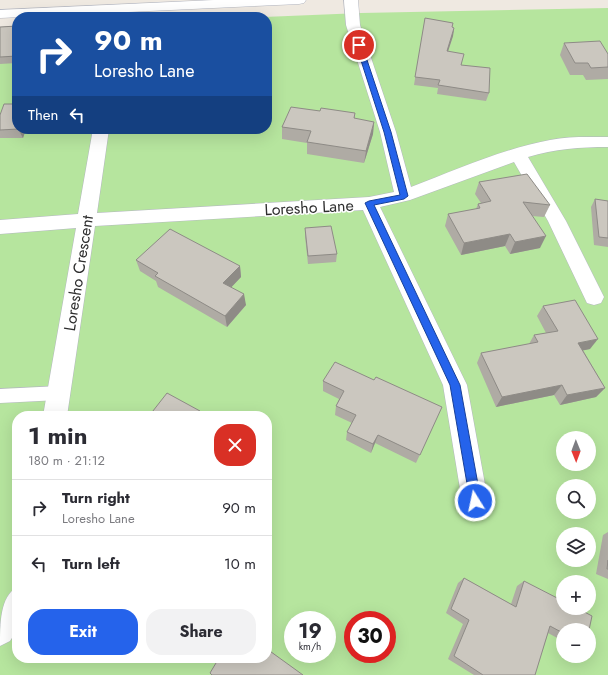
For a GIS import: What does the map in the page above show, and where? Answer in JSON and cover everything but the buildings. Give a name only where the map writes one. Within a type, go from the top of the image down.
[{"type":"street","points":[[132,12],[299,0]]},
{"type":"street","points":[[351,0],[352,25],[388,132],[404,196]]},
{"type":"street","points":[[0,14],[12,14]]},
{"type":"street","name":"Loresho Crescent","points":[[56,411],[87,220],[99,134]]},
{"type":"street","name":"Loresho Lane","points":[[0,227],[87,220],[369,203],[404,196],[518,154],[550,145],[572,142],[608,142]]},
{"type":"street","points":[[518,154],[557,221],[594,297]]},
{"type":"street","points":[[369,203],[455,385],[475,501]]},
{"type":"street","points":[[0,631],[12,610]]},
{"type":"lane","points":[[0,396],[58,393]]},
{"type":"green space","points":[[608,8],[608,675],[0,675],[0,28],[12,27],[12,134],[272,134],[272,17],[361,13]]},
{"type":"route","points":[[359,45],[388,132],[404,196],[369,203],[455,385],[475,501]]}]
